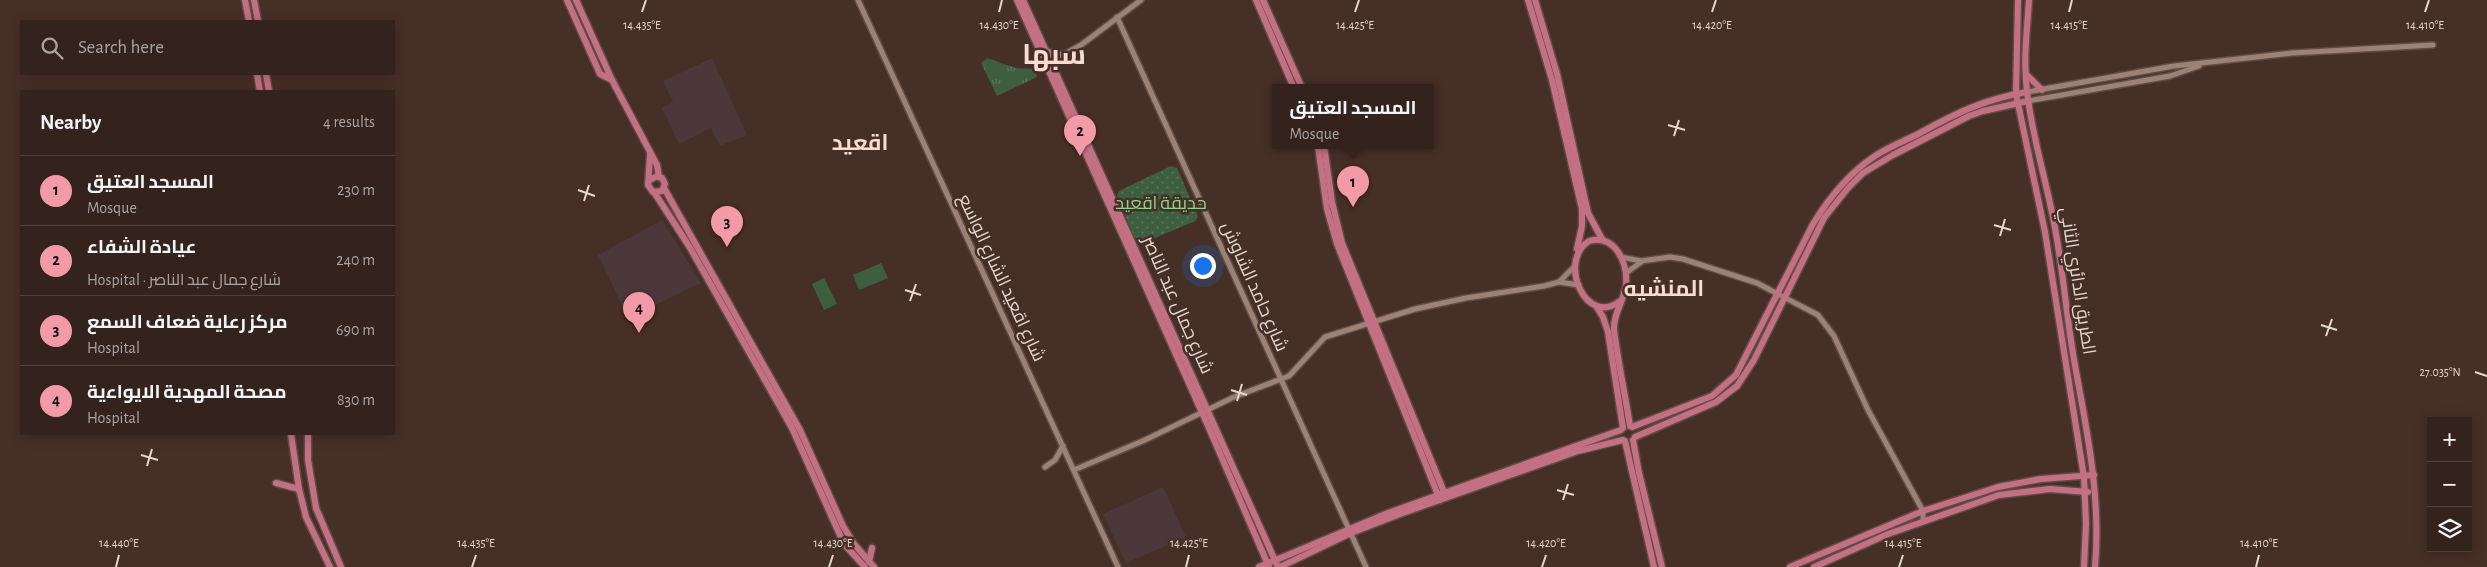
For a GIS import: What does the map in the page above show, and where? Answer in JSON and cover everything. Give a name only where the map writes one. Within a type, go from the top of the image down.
[{"type":"main road","points":[[245,0],[249,20]]},
{"type":"main road","points":[[254,0],[258,20]]},
{"type":"main road","points":[[567,0],[600,74],[612,80]]},
{"type":"main road","points":[[576,0],[612,80],[657,165],[659,177],[664,181],[664,188],[800,430],[848,534],[869,565]]},
{"type":"main road","name":"شارع جمال عبد الناصر","points":[[1017,0],[1049,64],[1205,412],[1279,567]]},
{"type":"main road","name":"شارع جمال عبد الناصر","points":[[1023,0],[1046,51],[1049,64]]},
{"type":"main road","points":[[1256,0],[1292,84]]},
{"type":"main road","points":[[1263,0],[1300,84]]},
{"type":"main road","points":[[1528,0],[1552,80],[1582,209],[1582,226],[1575,266],[1579,285],[1588,302],[1596,306],[1608,307],[1620,301]]},
{"type":"main road","points":[[1535,0],[1557,74],[1588,213],[1602,239],[1614,246],[1621,257],[1626,273],[1626,288],[1620,301],[1614,330],[1626,428],[1624,440],[1654,567]]},
{"type":"main road","name":"الطريق الدائري الثاني","points":[[2018,0],[2017,103],[2045,232],[2084,477],[2084,567]]},
{"type":"main road","name":"الطريق الدائري الثاني","points":[[2029,0],[2026,74],[2028,101],[2032,130],[2055,229],[2075,367],[2094,475],[2097,536],[2096,567]]},
{"type":"main road","points":[[2026,74],[2042,90]]},
{"type":"main road","points":[[258,75],[260,90]]},
{"type":"main road","points":[[266,75],[269,90]]},
{"type":"main road","points":[[1259,567],[1268,565],[1275,560],[1350,530],[1704,400],[1729,383],[1742,366],[1778,292],[1823,208],[1852,174],[1875,155],[1956,113],[1986,101],[2027,92]]},
{"type":"main road","points":[[1442,496],[1578,450],[1634,439],[1701,409],[1731,392],[1748,371],[1824,218],[1848,188],[1864,173],[1893,155],[1969,116],[2028,101]]},
{"type":"main road","points":[[1318,149],[1327,209],[1339,250],[1371,322],[1442,496]]},
{"type":"main road","points":[[1324,149],[1336,222],[1371,322]]},
{"type":"main road","points":[[650,154],[649,188],[654,192],[693,253],[792,428],[844,544],[869,565]]},
{"type":"main road","points":[[650,180],[659,177]]},
{"type":"main road","points":[[654,192],[660,192],[664,188]]},
{"type":"main road","points":[[1576,253],[1589,240],[1602,239]]},
{"type":"main road","points":[[1596,306],[1603,317],[1608,332],[1626,428]]},
{"type":"main road","name":"شارع جمال عبد الناصر","points":[[1205,412],[1268,565]]},
{"type":"main road","points":[[1626,428],[1636,431],[1634,439],[1639,473],[1662,567]]},
{"type":"main road","points":[[291,435],[299,489],[306,517],[330,567]]},
{"type":"main road","points":[[308,435],[308,460],[316,508],[342,567]]},
{"type":"main road","points":[[1790,567],[1923,511],[1998,487],[2041,479],[2094,475]]},
{"type":"main road","points":[[276,483],[299,489]]},
{"type":"main road","points":[[1814,567],[1844,552],[1923,521],[1999,495],[2020,491],[2050,489],[2095,492]]},
{"type":"main road","points":[[1279,567],[1350,530]]},
{"type":"main road","points":[[869,565],[872,548]]},
{"type":"street","name":"شارع اقعيد الشارع الواسع","points":[[858,0],[1118,567]]},
{"type":"street","points":[[1049,64],[1081,45],[1141,0]]},
{"type":"street","name":"شارع حامد الشاوش","points":[[1117,17],[1366,567]]},
{"type":"street","points":[[2027,92],[2162,68],[2292,53],[2433,45]]},
{"type":"street","points":[[1046,51],[1063,55]]},
{"type":"street","points":[[2028,101],[2170,76],[2204,64]]},
{"type":"street","points":[[1621,257],[1641,262],[1677,258],[1778,292],[1818,315],[1834,336],[1868,410],[1923,511],[1923,521]]},
{"type":"street","points":[[1626,273],[1641,262]]},
{"type":"street","points":[[1559,282],[1575,266]]},
{"type":"street","points":[[1074,470],[1205,412],[1234,397],[1281,380],[1294,373],[1326,337],[1371,322],[1466,298],[1559,282],[1579,285]]},
{"type":"street","points":[[1045,468],[1055,460],[1064,446]]},
{"type":"shaded area","points":[[712,58],[747,135],[720,146],[711,128],[679,144],[662,108],[673,102],[663,81]]},
{"type":"shaded area","points":[[662,220],[701,283],[628,318],[598,255]]},
{"type":"shaded area","points":[[1163,487],[1186,537],[1126,563],[1103,514]]},
{"type":"green space","points":[[987,58],[1016,68],[1035,69],[1037,77],[997,96],[981,63]]},
{"type":"green space","name":"حديقة اقعيد","points":[[1171,166],[1177,168],[1198,216],[1195,221],[1143,243],[1134,237],[1117,195],[1119,191]]},
{"type":"green space","points":[[881,263],[888,278],[859,290],[853,275]]},
{"type":"green space","points":[[824,278],[837,304],[824,310],[812,284]]},
{"type":"place","name":"عيادة الشفاء","points":[[1080,156]]},
{"type":"place","name":"المسجد العتيق","points":[[1353,207]]},
{"type":"place","name":"مركز رعاية ضعاف السمع","points":[[727,247]]},
{"type":"place","name":"مصحة المهدية الايواءية","points":[[639,333]]},
{"type":"district","name":"سبها","points":[[1054,56]]},
{"type":"district","name":"اقعيد","points":[[860,143]]},
{"type":"district","name":"المنشيه","points":[[1664,289]]}]
